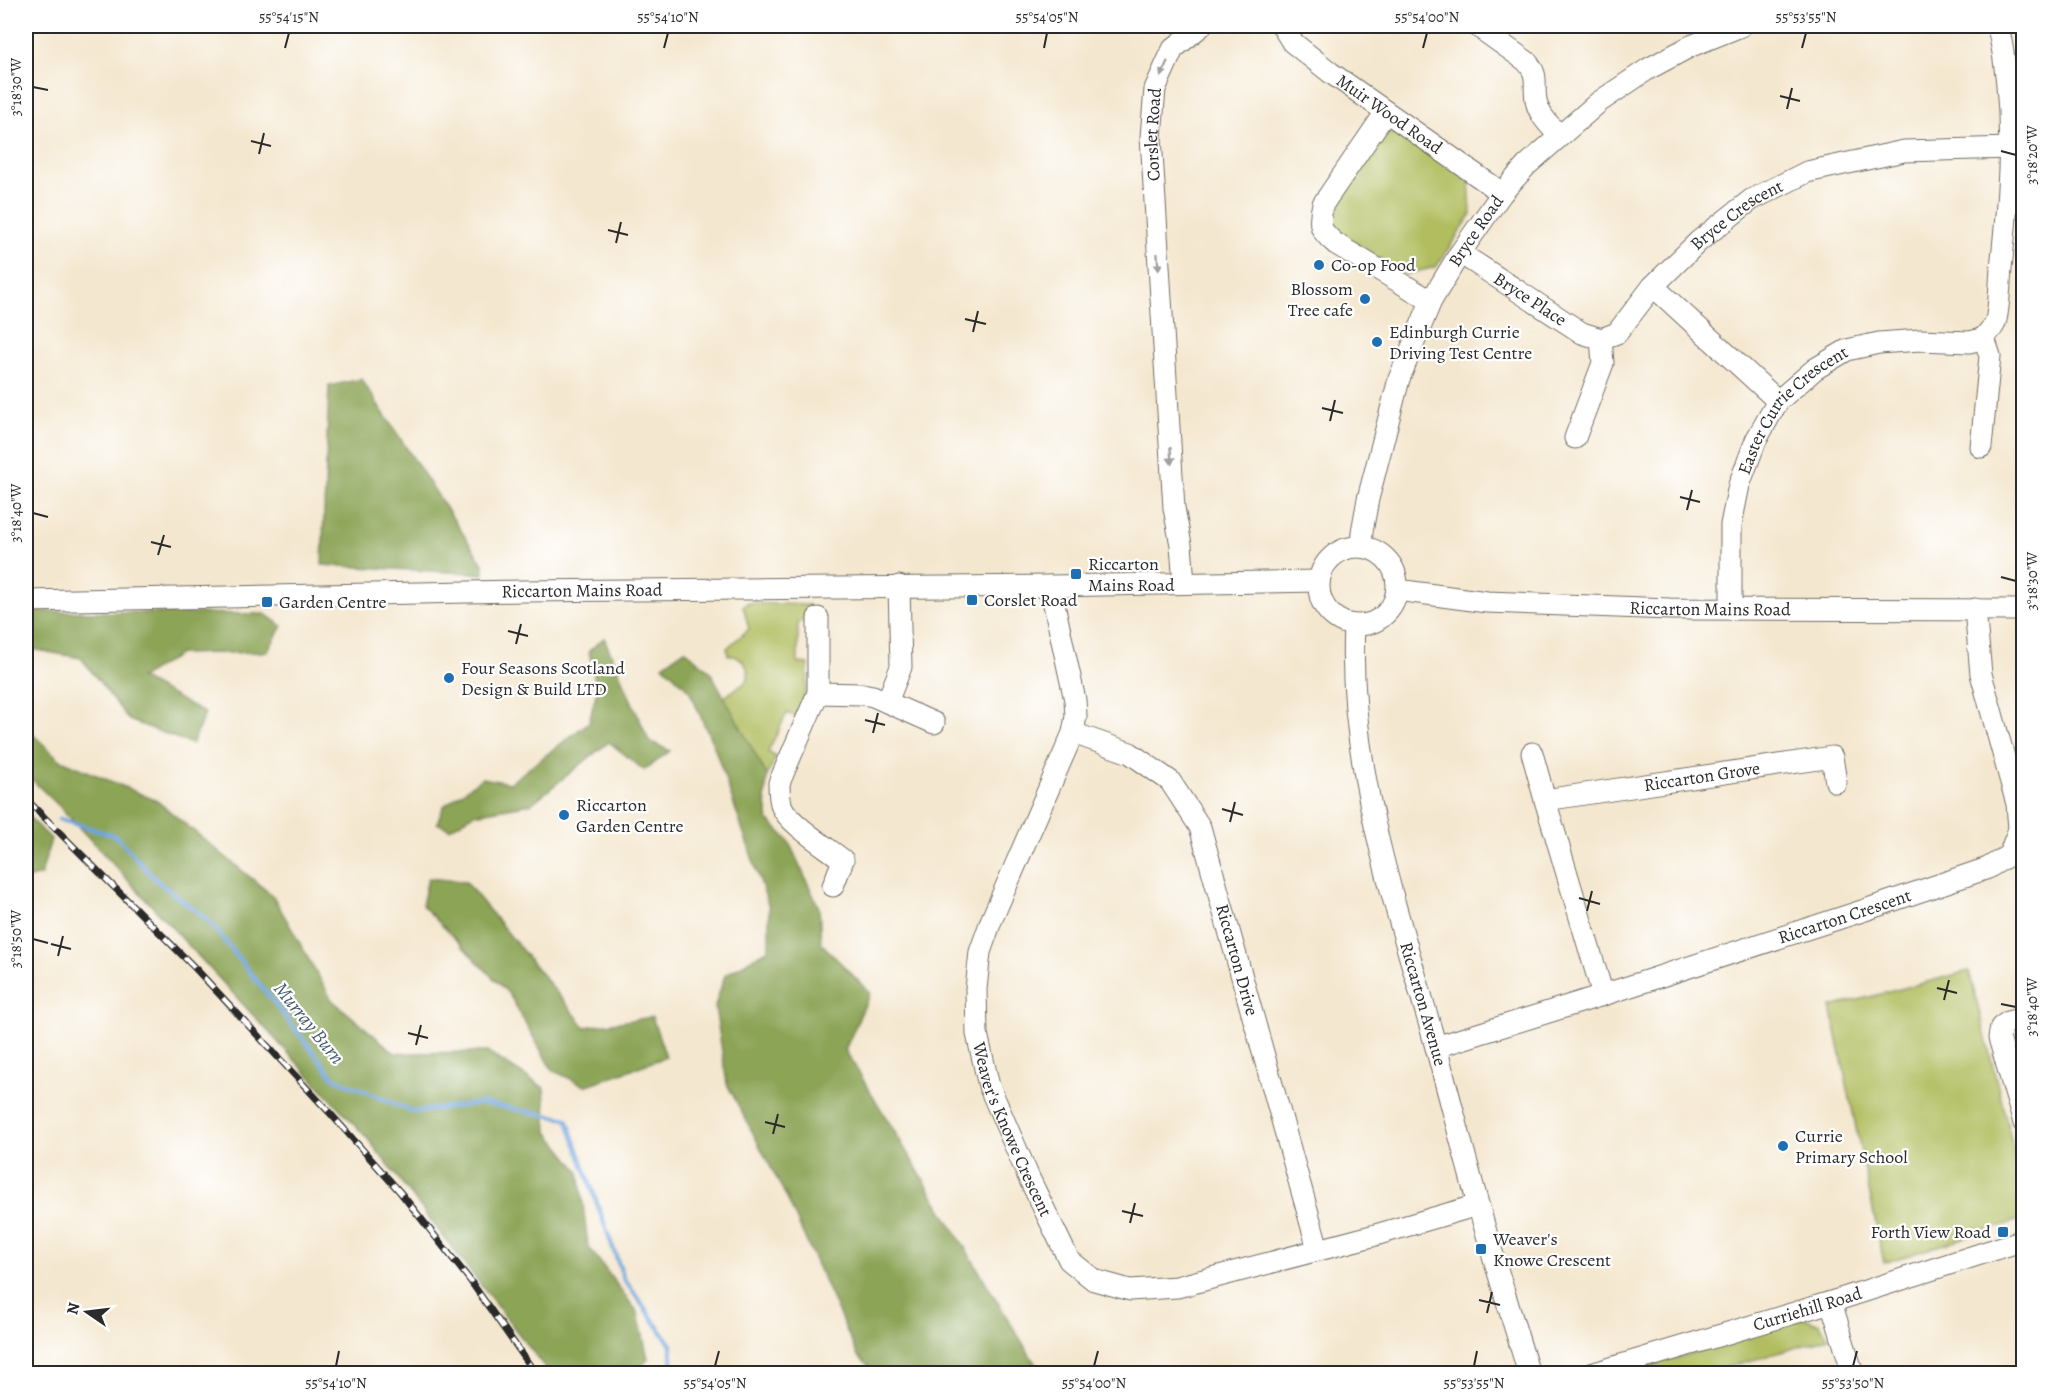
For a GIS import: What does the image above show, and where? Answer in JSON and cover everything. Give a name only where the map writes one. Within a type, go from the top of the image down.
[{"type":"street","name":"Corslet Road","points":[[1184,583],[1181,545],[1174,508],[1151,137],[1155,89],[1173,48],[1201,26]]},
{"type":"street","name":"Muir Wood Road","points":[[1282,26],[1292,42],[1331,73],[1502,193]]},
{"type":"street","points":[[1476,26],[1533,68],[1538,108],[1559,135]]},
{"type":"street","name":"Bryce Road","points":[[1361,547],[1368,499],[1400,379],[1431,301],[1460,253],[1502,193],[1527,165],[1599,102],[1648,69],[1691,46],[1741,26]]},
{"type":"street","points":[[1981,447],[1990,356],[1984,338],[1995,323],[2006,226],[2011,148],[2006,61],[1998,26]]},
{"type":"street","points":[[1386,112],[1323,204],[1321,226],[1323,232],[1336,244],[1431,301]]},
{"type":"street","name":"Bryce Crescent","points":[[1601,339],[1617,333],[1653,286],[1699,241],[1751,200],[1807,172],[1904,151],[2011,148]]},
{"type":"street","name":"Bryce Place","points":[[1460,253],[1582,333],[1601,339]]},
{"type":"street","points":[[1653,286],[1778,401]]},
{"type":"street","name":"Easter Currie Crescent","points":[[1731,609],[1731,525],[1739,485],[1756,440],[1778,401],[1815,369],[1847,350],[1879,343],[1920,340],[1970,342],[1984,338]]},
{"type":"street","points":[[1575,438],[1603,363],[1601,339]]},
{"type":"street","points":[[1361,547],[1373,550],[1388,561],[1396,577],[1397,590],[1394,602],[1387,612],[1377,620],[1354,626],[1331,614],[1323,604],[1319,593],[1319,581],[1323,569],[1338,552],[1361,547]]},
{"type":"street","name":"Riccarton Mains Road","points":[[26,601],[478,591],[1050,586],[1319,581]]},
{"type":"street","points":[[887,702],[901,667],[899,586]]},
{"type":"street","name":"Weaver's Knowe Crescent","points":[[1050,586],[1075,700],[1076,716],[1073,733],[991,921],[980,952],[976,988],[977,1034],[989,1086],[1029,1178],[1069,1260],[1094,1280],[1130,1290],[1177,1287],[1478,1205]]},
{"type":"street","name":"Riccarton Mains Road","points":[[1397,590],[1487,602],[1670,609],[2024,610]]},
{"type":"street","name":"Riccarton Crescent","points":[[1436,1047],[1604,995],[1988,868],[2009,855],[2019,829],[2017,804],[1981,674],[1976,609]]},
{"type":"street","points":[[818,618],[818,693],[779,783],[779,795],[782,808],[789,819],[843,860],[833,886]]},
{"type":"street","name":"Riccarton Avenue","points":[[1354,626],[1354,705],[1359,745],[1389,882],[1478,1205],[1529,1374]]},
{"type":"street","points":[[818,693],[862,694],[887,702],[934,723]]},
{"type":"street","name":"Riccarton Drive","points":[[1073,733],[1130,753],[1170,781],[1200,827],[1318,1249]]},
{"type":"street","points":[[1532,753],[1604,995]]},
{"type":"street","name":"Riccarton Grove","points":[[1545,800],[1832,757],[1836,782]]},
{"type":"street","points":[[2024,1018],[2008,1022],[2001,1027],[1999,1038],[2024,1123]]},
{"type":"street","name":"Curriehill Road","points":[[1591,1374],[1831,1302],[2024,1240]]},
{"type":"street","points":[[1831,1302],[1853,1374]]},
{"type":"green space","points":[[1391,133],[1405,134],[1469,179],[1471,215],[1436,267],[1406,274],[1342,235],[1333,221],[1335,206],[1379,136]]},
{"type":"green space","points":[[361,379],[483,564],[484,574],[322,565],[329,386]]},
{"type":"green space","points":[[747,603],[809,605],[809,621],[798,622],[798,663],[809,664],[806,691],[796,717],[787,713],[768,752],[776,757],[767,776],[724,698],[742,685],[748,677],[744,662],[728,655],[727,648],[749,629],[743,606]]},
{"type":"green space","points":[[26,611],[265,614],[282,626],[267,652],[180,654],[140,678],[205,713],[192,744],[129,720],[81,658],[26,648]]},
{"type":"green space","points":[[604,638],[649,741],[670,751],[644,770],[609,742],[531,804],[474,814],[450,829],[437,823],[444,806],[482,778],[510,783],[589,722],[597,690],[589,651]]},
{"type":"green space","points":[[685,650],[710,671],[767,776],[765,798],[769,821],[788,840],[819,908],[821,943],[870,993],[845,1050],[1036,1365],[1033,1373],[876,1373],[858,1356],[786,1196],[727,1084],[715,1006],[725,975],[769,949],[769,907],[715,749],[689,690],[663,665]]},
{"type":"green space","points":[[26,728],[59,759],[157,801],[273,896],[332,1000],[395,1053],[488,1052],[544,1088],[547,1131],[579,1171],[588,1246],[638,1313],[648,1359],[635,1373],[549,1373],[367,1138],[60,807],[26,774]]},
{"type":"green space","points":[[26,814],[51,839],[41,875],[26,879]]},
{"type":"green space","points":[[428,878],[466,882],[585,1027],[652,1017],[666,1057],[585,1086],[552,1070],[509,994],[422,905]]},
{"type":"green space","points":[[1969,971],[2023,1186],[2023,1219],[1884,1263],[1831,1007]]},
{"type":"green space","points":[[1805,1318],[1820,1324],[1829,1338],[1718,1370],[1718,1373],[1624,1374]]},
{"type":"waterway","name":"Murray Burn","points":[[59,819],[116,836],[156,880],[209,921],[334,1078],[414,1112],[482,1103],[567,1119],[624,1279],[671,1345],[673,1374]]},
{"type":"railway","points":[[26,799],[195,968],[400,1192],[469,1279],[536,1374]]},
{"type":"place","name":"Co-op Food","points":[[1319,265]]},
{"type":"place","name":"Blossom Tree cafe","points":[[1365,299]]},
{"type":"place","name":"Edinburgh Currie Driving Test Centre","points":[[1377,342]]},
{"type":"place","name":"Riccarton Mains Road","points":[[1076,574]]},
{"type":"place","name":"Corslet Road","points":[[972,600]]},
{"type":"place","name":"Garden Centre","points":[[267,602]]},
{"type":"place","name":"Four Seasons Scotland Design & Build LTD","points":[[449,678]]},
{"type":"place","name":"Riccarton Garden Centre","points":[[564,815]]},
{"type":"place","name":"Currie Primary School","points":[[1783,1146]]},
{"type":"place","name":"Forth View Road","points":[[2003,1232]]},
{"type":"place","name":"Weaver's Knowe Crescent","points":[[1481,1249]]}]
